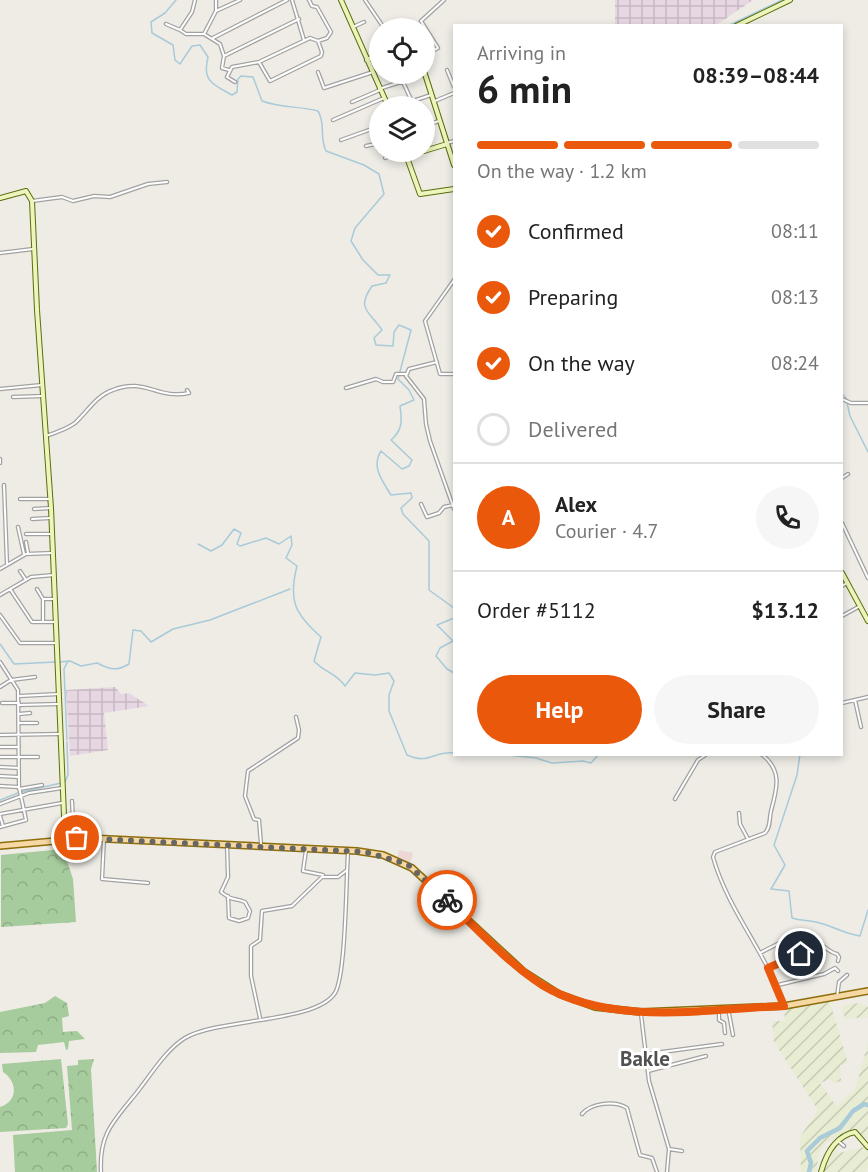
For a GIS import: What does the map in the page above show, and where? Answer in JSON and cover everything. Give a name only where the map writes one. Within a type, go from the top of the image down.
[{"type":"main road","points":[[0,846],[74,838],[348,850],[383,855],[412,868],[518,967],[551,990],[595,1007],[641,1012],[784,1006],[868,991]]},
{"type":"street","points":[[180,30],[192,12],[195,0]]},
{"type":"street","points":[[204,34],[216,11],[216,0]]},
{"type":"street","points":[[216,11],[240,0]]},
{"type":"street","points":[[213,38],[287,0]]},
{"type":"street","points":[[292,0],[304,41]]},
{"type":"street","points":[[309,0],[312,6],[316,7],[331,32],[327,38],[318,41]]},
{"type":"street","points":[[341,0],[369,64]]},
{"type":"street","points":[[365,0],[377,18]]},
{"type":"street","points":[[424,18],[444,0]]},
{"type":"street","points":[[740,24],[790,0]]},
{"type":"street","points":[[224,56],[299,19]]},
{"type":"street","points":[[353,27],[364,22]]},
{"type":"street","points":[[166,24],[186,34],[204,34],[213,38],[221,45],[224,56],[222,68],[229,70]]},
{"type":"street","points":[[235,82],[227,78],[229,70],[235,66],[259,62],[313,38],[318,41],[322,55],[270,81],[267,80],[259,62]]},
{"type":"street","points":[[447,70],[453,85]]},
{"type":"street","points":[[318,72],[324,88],[369,73]]},
{"type":"street","points":[[378,84],[383,96]]},
{"type":"street","points":[[352,102],[395,84]]},
{"type":"street","points":[[428,84],[431,95]]},
{"type":"street","points":[[435,100],[453,93]]},
{"type":"street","points":[[333,120],[369,104]]},
{"type":"street","points":[[435,108],[453,162]]},
{"type":"street","points":[[435,122],[439,121]]},
{"type":"street","points":[[341,140],[369,130]]},
{"type":"street","points":[[435,148],[453,141]]},
{"type":"street","points":[[409,162],[420,194],[453,189]]},
{"type":"street","points":[[32,201],[62,197],[73,201],[94,196],[110,197],[148,184],[167,182]]},
{"type":"street","points":[[0,198],[26,191],[32,201],[51,499],[64,839]]},
{"type":"street","points":[[0,253],[35,249]]},
{"type":"street","points":[[453,281],[425,321],[441,375],[453,374]]},
{"type":"street","points":[[346,388],[376,379],[393,382],[395,375],[437,362]]},
{"type":"street","points":[[402,374],[424,399],[430,441],[453,504]]},
{"type":"street","points":[[0,389],[42,385]]},
{"type":"street","points":[[46,436],[72,425],[101,396],[113,389],[146,386],[164,395],[189,393],[187,390]]},
{"type":"street","points":[[13,397],[43,396]]},
{"type":"street","points":[[843,399],[851,403],[868,403]]},
{"type":"street","points":[[843,477],[848,474]]},
{"type":"street","points":[[4,485],[7,564]]},
{"type":"street","points":[[20,498],[51,499]]},
{"type":"street","points":[[39,499],[40,519]]},
{"type":"street","points":[[421,504],[427,516],[453,507]]},
{"type":"street","points":[[34,509],[51,508]]},
{"type":"street","points":[[32,519],[52,519]]},
{"type":"street","points":[[843,525],[868,578]]},
{"type":"street","points":[[18,527],[24,555]]},
{"type":"street","points":[[26,534],[52,534]]},
{"type":"street","points":[[26,542],[28,553]]},
{"type":"street","points":[[0,569],[28,553],[52,553]]},
{"type":"street","points":[[20,571],[26,580]]},
{"type":"street","points":[[0,594],[26,580],[54,575]]},
{"type":"street","points":[[843,575],[868,621]]},
{"type":"street","points":[[843,585],[847,583]]},
{"type":"street","points":[[10,589],[32,622],[55,622]]},
{"type":"street","points":[[37,589],[43,599],[43,622]]},
{"type":"street","points":[[43,599],[55,599]]},
{"type":"street","points":[[843,615],[860,606]]},
{"type":"street","points":[[0,615],[20,644],[57,643]]},
{"type":"street","points":[[0,662],[18,689],[19,788],[20,796],[23,808],[26,820],[2,826],[0,815],[23,808],[63,802]]},
{"type":"street","points":[[0,687],[11,680],[35,677]]},
{"type":"street","points":[[19,696],[59,694]]},
{"type":"street","points":[[843,703],[868,697]]},
{"type":"street","points":[[855,700],[861,727]]},
{"type":"street","points":[[2,702],[59,704]]},
{"type":"street","points":[[19,714],[30,713]]},
{"type":"street","points":[[261,846],[259,820],[254,819],[245,798],[248,771],[298,738],[296,717]]},
{"type":"street","points":[[19,723],[37,723]]},
{"type":"street","points":[[0,735],[60,734]]},
{"type":"street","points":[[0,747],[19,747]]},
{"type":"street","points":[[675,799],[698,760],[704,756]]},
{"type":"street","points":[[763,756],[776,772],[777,795],[767,832],[715,852],[713,857],[740,921],[778,985],[784,1006]]},
{"type":"street","points":[[0,757],[38,757]]},
{"type":"street","points":[[0,767],[19,768]]},
{"type":"street","points":[[0,776],[19,777]]},
{"type":"street","points":[[0,786],[19,788],[42,785]]},
{"type":"street","points":[[0,804],[20,796],[62,788]]},
{"type":"street","points":[[72,801],[74,838]]},
{"type":"street","points":[[739,813],[740,824],[748,839]]},
{"type":"street","points":[[104,839],[102,879],[148,883]]},
{"type":"street","points":[[227,844],[228,877],[221,890],[228,896],[233,901],[245,902],[250,911],[248,918],[239,921],[229,918],[228,896]]},
{"type":"street","points":[[306,848],[303,871],[338,877],[346,870]]},
{"type":"street","points":[[101,1172],[100,1150],[108,1129],[177,1044],[188,1036],[207,1030],[313,1009],[324,1004],[336,990],[341,971],[348,850]]},
{"type":"street","points":[[260,1019],[250,976],[250,959],[251,946],[260,940],[262,911],[292,906],[326,876]]},
{"type":"street","points":[[760,953],[801,931],[837,954],[840,957],[838,961]]},
{"type":"street","points":[[768,968],[797,957],[817,940]]},
{"type":"street","points":[[808,948],[816,963]]},
{"type":"street","points":[[812,954],[819,950]]},
{"type":"street","points":[[778,985],[824,974],[835,968],[838,971]]},
{"type":"street","points":[[837,997],[838,984],[847,975]]},
{"type":"street","points":[[719,1008],[719,1020],[724,1024],[724,1033]]},
{"type":"street","points":[[728,1008],[733,1035]]},
{"type":"street","points":[[641,1012],[654,1102],[669,1149],[667,1172]]},
{"type":"street","points":[[646,1054],[722,1044]]},
{"type":"street","points":[[648,1071],[706,1056]]},
{"type":"street","points":[[582,1114],[586,1109],[611,1103],[627,1108],[640,1155],[652,1158],[657,1172]]},
{"type":"street","points":[[821,1172],[828,1150],[838,1141],[855,1132],[868,1147]]},
{"type":"street","points":[[838,1141],[844,1146]]},
{"type":"street","points":[[669,1149],[682,1151]]},
{"type":"shaded area","points":[[615,0],[753,0],[718,24],[615,24]]},
{"type":"shaded area","points":[[115,687],[121,694],[129,693],[149,706],[104,713],[108,750],[70,756],[66,690]]},
{"type":"shaded area","points":[[399,850],[413,853],[410,864],[397,858]]},
{"type":"green space","points":[[63,849],[73,879],[76,922],[1,927],[1,855]]},
{"type":"green space","points":[[55,996],[67,1003],[69,1016],[62,1018],[63,1032],[77,1031],[85,1039],[69,1041],[66,1050],[64,1042],[38,1045],[36,1052],[0,1053],[0,1012],[45,1003]]},
{"type":"green space","points":[[829,999],[848,1063],[840,1065],[841,1081],[834,1083],[830,1079],[820,1083],[837,1107],[856,1088],[868,1042],[868,1139],[850,1130],[839,1135],[826,1143],[819,1152],[816,1172],[801,1172],[800,1137],[818,1110],[774,1042],[772,1021],[785,1021],[784,1008]]},
{"type":"green space","points":[[859,1003],[868,1007],[868,1017],[845,1019],[842,1006]]},
{"type":"green space","points":[[61,1059],[68,1124],[66,1128],[0,1132],[0,1107],[10,1100],[14,1091],[11,1080],[3,1072],[2,1064]]},
{"type":"green space","points":[[94,1059],[91,1069],[97,1172],[15,1172],[13,1135],[72,1130],[67,1066],[78,1065],[78,1060]]},
{"type":"green space","points":[[868,1148],[868,1167],[865,1172],[821,1172],[827,1157],[835,1150],[839,1153]]},
{"type":"waterway","points":[[176,0],[165,13],[151,22],[152,33],[173,45],[175,60],[180,64],[192,46],[200,45],[208,57],[206,72],[214,84],[232,95],[237,92],[238,79],[241,76],[253,77],[262,101],[318,111],[322,121],[326,151],[364,165],[379,174],[384,194],[355,228],[351,241],[363,260],[378,275],[390,275],[386,283],[372,286],[367,294],[365,305],[366,310],[382,330],[374,338],[376,345],[393,346],[394,332],[399,325],[411,330],[398,379],[409,390],[414,400],[400,406],[401,424],[391,440],[412,460],[409,466],[402,469],[381,451],[377,468],[391,495],[411,493],[412,498],[401,508],[403,514],[429,541],[429,590],[453,607]]},
{"type":"waterway","points":[[733,24],[784,0]]},
{"type":"waterway","points":[[843,395],[846,398],[850,416],[868,452]]},
{"type":"waterway","points":[[198,544],[211,551],[222,545],[234,529],[241,533],[237,544],[240,546],[266,538],[279,544],[291,536],[292,545],[286,558],[297,566],[293,589],[296,606],[305,621],[321,637],[314,661],[345,686],[355,673],[375,675],[389,673],[394,681],[389,695],[389,711],[407,755],[421,759],[453,753]]},
{"type":"waterway","points":[[60,662],[70,661],[81,666],[97,663],[109,668],[120,668],[129,664],[133,630],[141,631],[151,642],[173,629],[210,620],[290,589]]},
{"type":"waterway","points":[[453,618],[437,625],[453,641]]},
{"type":"waterway","points":[[453,641],[440,648],[436,656],[453,672]]},
{"type":"waterway","points":[[0,644],[14,664],[55,662]]},
{"type":"waterway","points":[[67,740],[64,669],[68,661]]},
{"type":"waterway","points":[[65,782],[68,775],[67,742]]},
{"type":"waterway","points":[[518,756],[552,763],[583,761],[591,763],[597,756]]},
{"type":"waterway","points":[[800,756],[797,775],[774,845],[785,865],[771,889],[789,891],[792,918],[822,923],[854,935],[860,936],[868,910]]},
{"type":"waterway","points":[[22,792],[61,783]]},
{"type":"waterway","points":[[0,800],[18,793]]},
{"type":"waterway","points":[[809,1172],[811,1163],[807,1151],[820,1138],[840,1128],[853,1111],[864,1104],[868,1105]]},
{"type":"way so far","points":[[77,838],[374,853],[407,864],[447,900]]},
{"type":"district","name":"Bakle","points":[[645,1058]]},
{"type":"route","points":[[447,900],[518,967],[537,981],[559,994],[595,1007],[624,1012],[784,1006],[778,985],[768,968],[801,954]]}]
